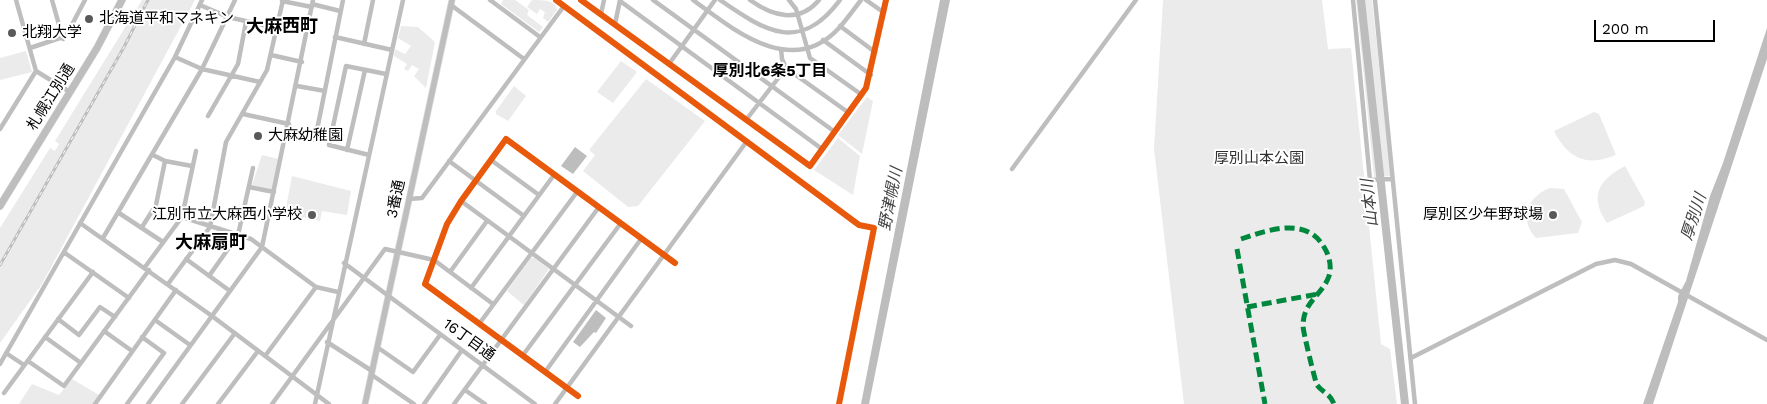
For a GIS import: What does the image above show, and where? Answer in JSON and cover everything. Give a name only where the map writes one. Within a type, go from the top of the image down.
[{"type":"highway","name":"札幌江別通","points":[[0,206],[2,198],[97,48],[122,0]]},
{"type":"main road","name":"3番通","points":[[365,404],[452,3]]},
{"type":"street","points":[[16,0],[36,71],[70,92]]},
{"type":"street","points":[[52,0],[63,39]]},
{"type":"street","points":[[30,48],[63,39],[85,0]]},
{"type":"street","points":[[103,238],[202,69],[235,0]]},
{"type":"street","points":[[168,284],[210,227],[226,142],[267,70],[282,0],[312,4],[340,11]]},
{"type":"street","points":[[315,140],[343,0]]},
{"type":"street","points":[[364,44],[373,0]]},
{"type":"street","points":[[315,404],[344,263],[403,0]]},
{"type":"street","points":[[490,0],[540,37]]},
{"type":"street","points":[[556,0],[604,36]]},
{"type":"street","points":[[581,0],[810,166],[862,96],[871,75],[886,0]]},
{"type":"street","points":[[601,14],[604,0]]},
{"type":"street","points":[[615,24],[620,0],[822,149]]},
{"type":"street","points":[[653,0],[835,132]]},
{"type":"street","points":[[693,0],[747,39],[764,46],[781,49],[806,47],[823,40],[840,26],[861,0]]},
{"type":"street","points":[[669,64],[715,0]]},
{"type":"street","points":[[720,0],[755,24],[768,30],[786,33],[814,26],[826,17],[840,0]]},
{"type":"street","points":[[750,0],[774,14],[786,16],[798,14],[809,9],[819,0]]},
{"type":"street","points":[[789,0],[794,5],[798,14],[810,58],[862,96]]},
{"type":"street","points":[[866,0],[884,12]]},
{"type":"street","points":[[1012,169],[1136,0]]},
{"type":"street","points":[[1353,0],[1371,180],[1391,178]]},
{"type":"street","points":[[1375,0],[1391,178],[1415,404]]},
{"type":"street","points":[[0,364],[175,57],[201,2],[228,17],[276,28]]},
{"type":"street","points":[[452,3],[524,59]]},
{"type":"street","points":[[148,404],[262,247],[302,62],[312,4]]},
{"type":"street","points":[[409,199],[422,198],[564,6]]},
{"type":"street","points":[[208,116],[238,64],[246,22]]},
{"type":"street","points":[[840,26],[875,52]]},
{"type":"street","points":[[335,38],[392,50]]},
{"type":"street","points":[[823,40],[871,75]]},
{"type":"street","points":[[781,49],[782,60],[786,68],[849,113]]},
{"type":"street","points":[[271,55],[302,62]]},
{"type":"street","points":[[175,57],[202,69],[260,82]]},
{"type":"street","points":[[369,155],[329,145],[346,66],[386,74]]},
{"type":"street","points":[[746,120],[786,68]]},
{"type":"street","points":[[347,150],[365,70]]},
{"type":"street","points":[[0,129],[36,71]]},
{"type":"street","points":[[297,86],[325,91]]},
{"type":"street","points":[[243,114],[289,124]]},
{"type":"street","points":[[578,396],[425,284],[447,224],[460,201],[506,139],[675,263]]},
{"type":"street","points":[[555,404],[747,141]]},
{"type":"street","points":[[6,353],[64,386],[115,317],[163,242],[182,217],[196,151]]},
{"type":"street","points":[[153,155],[165,161],[192,166]]},
{"type":"street","points":[[491,160],[539,196]]},
{"type":"street","points":[[142,227],[156,205],[165,161]]},
{"type":"street","points":[[449,161],[524,216]]},
{"type":"street","points":[[209,276],[238,235],[253,168]]},
{"type":"street","points":[[471,288],[554,175]]},
{"type":"street","points":[[249,187],[274,192]]},
{"type":"street","points":[[479,324],[577,192]]},
{"type":"street","points":[[460,201],[631,326]]},
{"type":"street","points":[[454,404],[599,207]]},
{"type":"street","points":[[119,213],[163,242]]},
{"type":"street","points":[[182,217],[250,239],[316,287],[338,292]]},
{"type":"street","points":[[450,272],[487,221]]},
{"type":"street","points":[[80,223],[147,268],[329,404]]},
{"type":"street","points":[[523,355],[621,223]]},
{"type":"street","points":[[545,372],[641,239]]},
{"type":"street","points":[[272,404],[386,249],[434,260],[493,304]]},
{"type":"street","points":[[65,253],[128,298]]},
{"type":"street","points":[[186,259],[230,291]]},
{"type":"street","points":[[1411,358],[1606,261],[1631,264],[1767,340]]},
{"type":"street","name":"16丁目通","points":[[344,263],[535,404]]},
{"type":"street","points":[[4,393],[92,272]]},
{"type":"street","points":[[265,356],[316,287]]},
{"type":"street","points":[[95,404],[176,290]]},
{"type":"street","points":[[58,319],[79,335],[100,307],[115,317]]},
{"type":"street","points":[[155,320],[190,345]]},
{"type":"street","points":[[104,332],[132,351]]},
{"type":"street","points":[[182,404],[235,333]]},
{"type":"street","points":[[377,347],[413,372],[440,335]]},
{"type":"street","points":[[45,337],[81,362]]},
{"type":"street","points":[[127,404],[164,353],[142,337]]},
{"type":"street","points":[[327,342],[414,404]]},
{"type":"street","points":[[424,404],[462,350]]},
{"type":"street","points":[[218,404],[258,351]]},
{"type":"street","points":[[465,390],[484,404]]},
{"type":"street","points":[[402,404],[404,397]]},
{"type":"green space","points":[[142,0],[195,0],[42,284],[0,343],[0,228],[50,148],[55,151],[59,144],[55,141]]},
{"type":"green space","points":[[503,0],[515,0],[529,10],[527,15],[543,27],[539,32],[501,4]]},
{"type":"green space","points":[[532,0],[548,1],[554,4],[557,10],[548,22],[543,18],[545,12],[540,9],[537,14],[527,7]]},
{"type":"green space","name":"厚別山本公園","points":[[1163,0],[1322,0],[1328,49],[1351,48],[1381,344],[1390,349],[1397,404],[1184,404],[1154,149]]},
{"type":"green space","points":[[1356,0],[1372,0],[1391,176],[1374,177]]},
{"type":"green space","points":[[401,26],[418,27],[435,42],[426,88],[414,76],[419,69],[412,65],[408,71],[404,69],[407,64],[394,56],[395,49],[405,54],[411,46],[398,38]]},
{"type":"green space","points":[[26,51],[32,72],[0,80],[0,58]]},
{"type":"green space","points":[[621,61],[637,72],[613,103],[597,92]]},
{"type":"green space","points":[[646,79],[705,121],[638,206],[628,207],[583,171],[595,155],[589,150]]},
{"type":"green space","points":[[514,86],[526,96],[508,121],[496,114],[496,111]]},
{"type":"green space","points":[[867,97],[873,101],[862,154],[838,135]]},
{"type":"green space","points":[[1594,112],[1599,114],[1616,155],[1606,159],[1587,160],[1572,154],[1559,141],[1554,131]]},
{"type":"green space","points":[[838,138],[860,156],[853,195],[814,170]]},
{"type":"green space","points":[[262,155],[279,159],[272,190],[252,185]]},
{"type":"green space","points":[[1625,166],[1645,202],[1644,206],[1607,223],[1598,205],[1599,190],[1608,177]]},
{"type":"green space","points":[[292,176],[351,191],[347,215],[322,211],[320,221],[285,213]]},
{"type":"green space","name":"厚別区少年野球場","points":[[1550,188],[1564,189],[1582,222],[1578,233],[1536,238],[1531,231],[1528,224],[1528,209],[1536,197]]},
{"type":"green space","points":[[531,258],[535,258],[549,269],[524,305],[507,291]]},
{"type":"green space","points":[[72,379],[99,395],[93,404],[19,404],[32,384],[59,395]]},
{"type":"shaded area","points":[[940,0],[950,0],[869,404],[861,404]]},
{"type":"shaded area","points":[[1767,28],[1767,59],[1653,404],[1643,404],[1678,302],[1678,296],[1686,281],[1710,196],[1723,163]]},
{"type":"shaded area","points":[[575,147],[587,156],[573,174],[561,166]]},
{"type":"shaded area","points":[[596,310],[606,318],[596,333],[594,332],[580,347],[573,342]]},
{"type":"waterway","name":"山本川","points":[[1361,0],[1405,404]]},
{"type":"railway","points":[[0,265],[124,47],[148,0]]},
{"type":"marked path","points":[[1241,239],[1274,229],[1297,228],[1307,231],[1316,237],[1326,250],[1330,265],[1329,276],[1322,289],[1309,304],[1303,326],[1317,385],[1334,404]]},
{"type":"marked path","points":[[1237,249],[1265,404]]},
{"type":"marked path","points":[[1247,307],[1318,294]]},
{"type":"cycle path","points":[[556,0],[859,225],[874,228],[839,404]]},
{"type":"cycle path","points":[[581,0],[810,166],[866,88],[886,0]]},
{"type":"cycle path","points":[[578,396],[425,284],[447,224],[461,201],[506,139],[675,263]]},
{"type":"place","name":"北海道平和マネキン","points":[[89,19]]},
{"type":"place","name":"北翔大学","points":[[12,33]]},
{"type":"place","name":"大麻幼稚園","points":[[258,136]]},
{"type":"place","name":"江別市立大麻西小学校","points":[[312,215]]},
{"type":"place","name":"厚別区少年野球場","points":[[1553,215]]},
{"type":"district","name":"大麻西町","points":[[282,27]]},
{"type":"district","name":"厚別北6条5丁目","points":[[770,71]]},
{"type":"district","name":"大麻扇町","points":[[211,243]]},
{"type":"water label","name":"野津幌川","points":[[891,199]]},
{"type":"water label","name":"厚別川","points":[[1694,217]]}]
